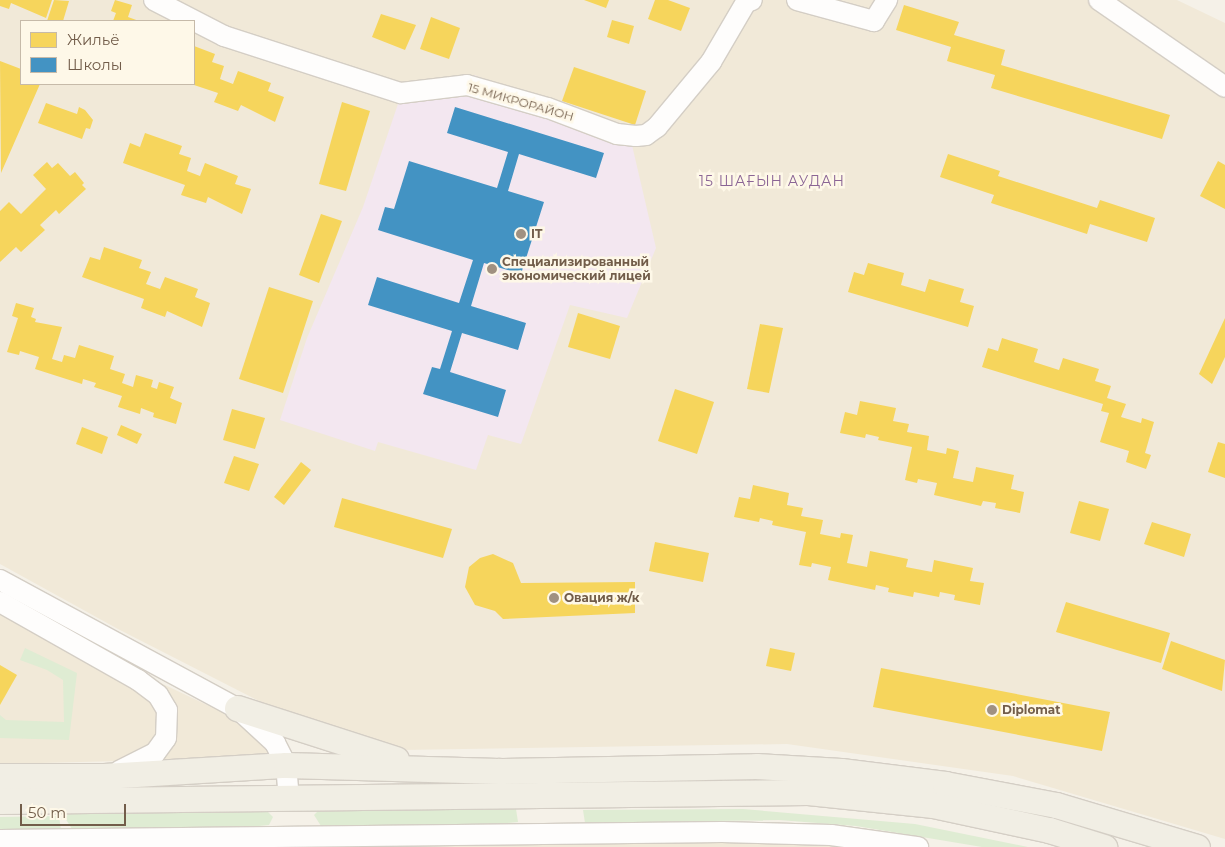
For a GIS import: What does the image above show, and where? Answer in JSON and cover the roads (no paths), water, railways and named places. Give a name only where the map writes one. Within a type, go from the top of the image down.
[{"type":"main road","points":[[237,708],[343,744],[435,770]]},
{"type":"main road","points":[[0,776],[104,776],[286,765],[435,770],[756,766],[841,771],[946,784],[1056,805],[1197,847]]},
{"type":"main road","points":[[0,801],[289,800],[808,792],[933,805],[1049,830],[1104,847]]},
{"type":"street","name":"15 МИКРОРАЙОН","points":[[154,0],[193,20]]},
{"type":"street","points":[[797,0],[874,21],[887,0]]},
{"type":"street","points":[[1099,0],[1225,86]]},
{"type":"street","name":"15 МИКРОРАЙОН","points":[[195,21],[224,36],[401,92],[467,85],[548,108],[618,134],[636,136],[646,135],[656,128],[711,62],[749,1]]},
{"type":"street","points":[[0,580],[237,708],[275,743],[286,765],[289,800]]},
{"type":"street","points":[[0,602],[138,680],[158,695],[167,710],[166,738],[155,753],[138,764],[104,776]]},
{"type":"street","points":[[0,840],[722,832],[831,835],[918,847]]},
{"type":"place","name":"IT","points":[[521,234]]},
{"type":"place","name":"Специализированный экономический лицей","points":[[492,269]]},
{"type":"place","name":"Овация ж/к","points":[[554,598]]},
{"type":"place","name":"Diplomat","points":[[992,710]]},
{"type":"district","name":"15 ШАҒЫН АУДАН","points":[[772,181]]}]
